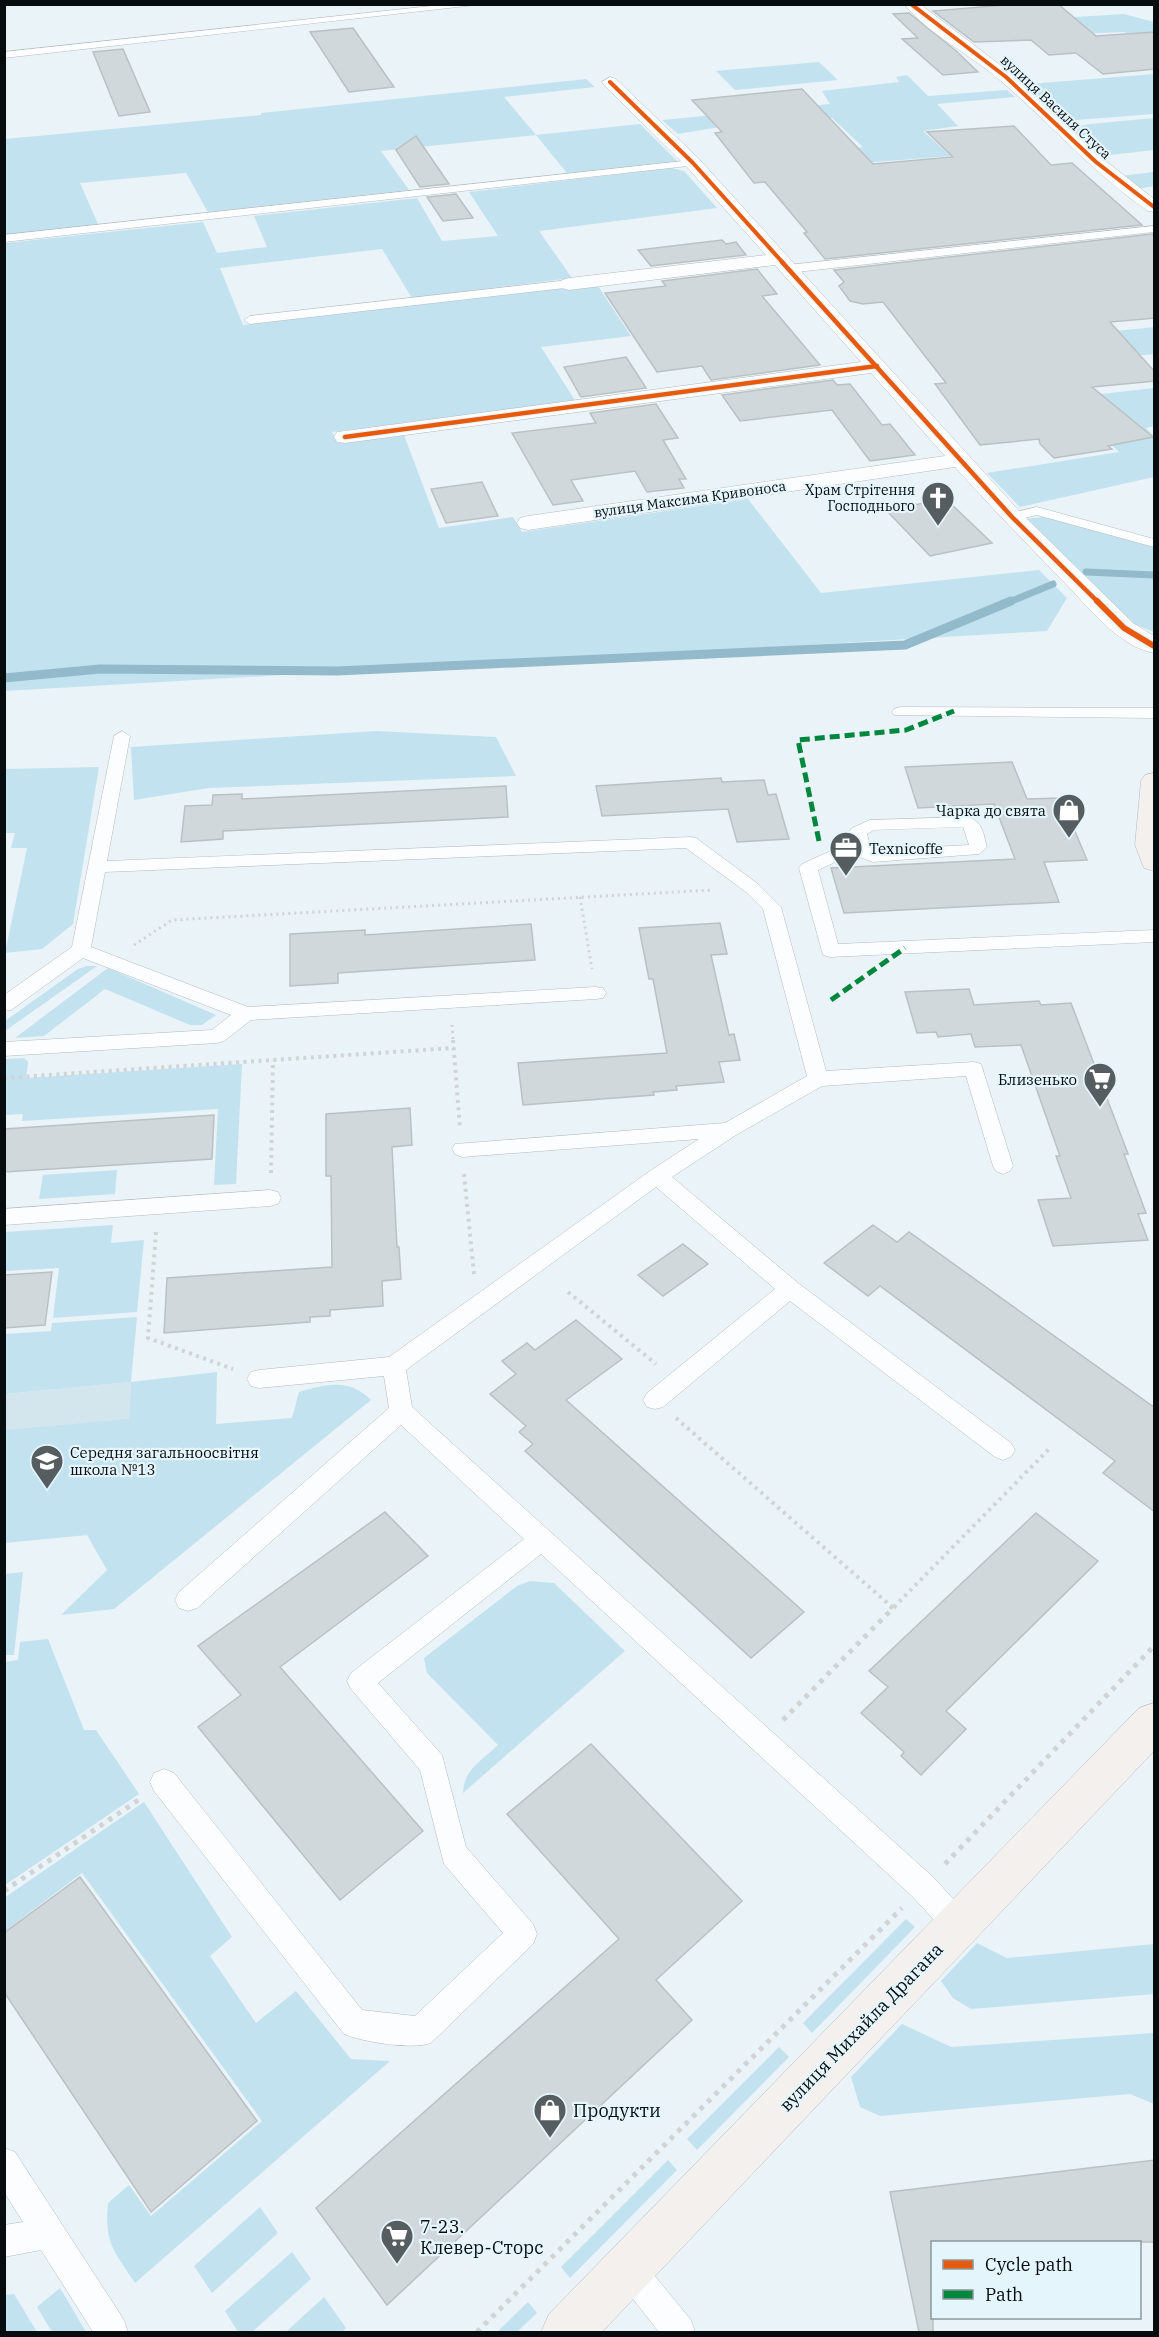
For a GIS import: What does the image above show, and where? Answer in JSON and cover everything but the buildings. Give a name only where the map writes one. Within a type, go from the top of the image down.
[{"type":"main road","points":[[1153,851],[1155,781]]},
{"type":"main road","name":"вулиця Михайла Драгана","points":[[567,2332],[1155,1722]]},
{"type":"street","name":"вулиця Василя Стуса","points":[[911,4],[1007,77],[1092,160],[1128,191],[1155,207]]},
{"type":"street","points":[[610,82],[693,163],[1012,517],[1124,628],[1155,646]]},
{"type":"street","points":[[568,284],[783,264]]},
{"type":"street","points":[[345,437],[877,366]]},
{"type":"street","name":"вулиця Максима Кривоноса","points":[[528,523],[959,460]]},
{"type":"lane","points":[[4,54],[480,4]]},
{"type":"lane","points":[[4,239],[693,163]]},
{"type":"lane","points":[[783,264],[1155,229]]},
{"type":"lane","points":[[250,320],[568,284]]},
{"type":"lane","points":[[1012,517],[1037,511],[1155,543]]},
{"type":"lane","points":[[900,712],[1155,713]]},
{"type":"lane","points":[[7,1001],[81,950],[122,736]]},
{"type":"lane","points":[[958,821],[967,822],[973,826],[978,847],[973,850],[873,856],[863,852],[861,843],[858,832],[870,825],[958,821]]},
{"type":"lane","points":[[98,867],[690,842],[752,888],[772,907],[818,1079]]},
{"type":"lane","points":[[861,843],[808,868],[830,951],[1155,936]]},
{"type":"lane","points":[[81,950],[246,1014],[596,993]]},
{"type":"lane","points":[[4,1049],[217,1036],[246,1014]]},
{"type":"lane","points":[[259,1379],[394,1366],[657,1176],[729,1130],[818,1079],[974,1069],[1003,1166]]},
{"type":"lane","points":[[462,1149],[729,1130]]},
{"type":"lane","points":[[657,1176],[790,1289],[1003,1450]]},
{"type":"lane","points":[[4,1217],[270,1198]]},
{"type":"lane","points":[[655,1400],[790,1289]]},
{"type":"lane","points":[[394,1366],[401,1411],[923,1887],[959,1926]]},
{"type":"lane","points":[[188,1600],[401,1411]]},
{"type":"lane","points":[[164,1782],[354,2024],[420,2032],[522,1934],[454,1854],[432,1764],[360,1681],[542,1539]]},
{"type":"lane","points":[[4,2163],[112,2332]]},
{"type":"lane","points":[[4,2241],[49,2233]]},
{"type":"lane","points":[[629,2268],[680,2332]]},
{"type":"path","points":[[111,960],[172,920],[752,888]]},
{"type":"path","points":[[580,897],[596,993]]},
{"type":"path","points":[[4,1078],[454,1048],[477,1307]]},
{"type":"path","points":[[270,1198],[273,1060]]},
{"type":"path","points":[[156,1229],[148,1338],[259,1379]]},
{"type":"path","points":[[568,1292],[677,1382]]},
{"type":"path","points":[[655,1400],[893,1608]]},
{"type":"path","points":[[763,1740],[1049,1449]]},
{"type":"path","points":[[477,2332],[923,1887],[1155,1646]]},
{"type":"path","points":[[4,1891],[164,1782]]},
{"type":"shaded area","points":[[1124,14],[1154,22],[1154,56],[1125,32],[1079,34],[1059,18]]},
{"type":"shaded area","points":[[819,62],[838,80],[735,90],[716,71]]},
{"type":"shaded area","points":[[1154,74],[1154,114],[1063,121],[1027,86],[1029,84]]},
{"type":"shaded area","points":[[907,75],[928,96],[1007,90],[1015,97],[937,104],[958,126],[923,131],[951,156],[850,164],[803,153],[863,147],[832,118],[738,124],[678,134],[662,120],[830,104],[822,91],[899,82],[896,77]]},
{"type":"shaded area","points":[[586,79],[595,87],[504,97],[536,135],[381,151],[409,190],[208,212],[186,173],[80,183],[98,224],[5,235],[5,139],[261,115],[261,113]]},
{"type":"shaded area","points":[[1154,118],[1154,150],[1110,155],[1096,153],[1071,128],[1090,124]]},
{"type":"shaded area","points":[[640,124],[677,161],[567,173],[536,135]]},
{"type":"shaded area","points":[[671,168],[684,171],[717,208],[539,231],[572,278],[412,298],[382,249],[220,268],[243,325],[583,285],[598,286],[631,336],[541,347],[576,402],[332,432],[338,443],[404,435],[439,528],[513,517],[522,532],[748,499],[821,593],[1039,570],[1067,598],[1047,631],[5,691],[5,243],[203,222],[217,253],[267,247],[254,216],[417,198],[442,241],[498,236],[469,192]]},
{"type":"shaded area","points":[[1154,172],[1154,186],[1137,189],[1120,176]]},
{"type":"shaded area","points":[[1154,327],[1154,354],[1041,365],[1020,341]]},
{"type":"shaded area","points":[[1154,388],[1154,426],[1146,428],[1154,436],[1154,477],[1020,507],[987,473],[1119,452],[1082,417],[1006,405]]},
{"type":"shaded area","points":[[1043,517],[1154,545],[1154,632],[1134,624],[1024,519]]},
{"type":"shaded area","points":[[376,731],[496,737],[516,776],[209,788],[134,800],[131,747]]},
{"type":"shaded area","points":[[99,767],[73,924],[42,949],[5,953],[27,848],[11,848],[15,833],[5,833],[5,769]]},
{"type":"shaded area","points":[[97,966],[5,1031],[5,1021],[78,969]]},
{"type":"shaded area","points":[[108,968],[216,1015],[202,1025],[190,1025],[105,989],[44,1036],[15,1038]]},
{"type":"shaded area","points":[[24,1058],[28,1062],[26,1078],[242,1064],[236,1184],[214,1185],[218,1109],[22,1121],[23,1114],[5,1115],[5,1059]]},
{"type":"shaded area","points":[[117,1170],[115,1194],[39,1199],[43,1175]]},
{"type":"shaded area","points":[[113,1225],[111,1243],[144,1240],[137,1312],[53,1318],[59,1268],[5,1271],[5,1232]]},
{"type":"shaded area","points":[[137,1317],[131,1382],[5,1394],[5,1334],[51,1331],[52,1323]]},
{"type":"shaded area","points":[[217,1372],[216,1424],[292,1418],[299,1392],[328,1385],[354,1388],[371,1400],[114,1609],[61,1615],[107,1570],[87,1535],[5,1543],[5,1430],[129,1419],[131,1382]]},
{"type":"shaded area","name":"Середня загальноосвітня школа №13","points":[[131,1382],[129,1419],[5,1543],[5,1394]]},
{"type":"shaded area","points":[[23,1572],[14,1655],[5,1655],[5,1574]]},
{"type":"shaded area","points":[[530,1581],[554,1583],[625,1651],[463,1793],[470,1771],[498,1745],[427,1673],[424,1658],[517,1586]]},
{"type":"shaded area","points":[[48,1639],[84,1730],[96,1730],[139,1794],[5,1885],[5,1662],[18,1660],[20,1642]]},
{"type":"shaded area","points":[[144,1802],[232,1937],[210,1956],[256,2023],[296,1991],[351,2059],[390,2061],[135,2283],[112,2246],[108,2228],[108,2203],[129,2185],[151,2216],[262,2121],[82,1873],[5,1931],[4,1898]]},
{"type":"shaded area","points":[[906,1919],[915,1927],[812,2033],[803,2023]]},
{"type":"shaded area","points":[[977,1943],[1007,1958],[1154,1944],[1154,1994],[971,2009],[953,1998],[941,1981]]},
{"type":"shaded area","points":[[902,2024],[951,2047],[1154,2033],[1154,2104],[1130,2094],[880,2116],[860,2107],[851,2077]]},
{"type":"shaded area","points":[[779,2047],[789,2057],[697,2150],[687,2139]]},
{"type":"shaded area","points":[[668,2160],[677,2170],[570,2278],[561,2267]]},
{"type":"shaded area","points":[[260,2207],[278,2233],[212,2293],[194,2266]]},
{"type":"shaded area","points":[[292,2252],[311,2279],[252,2332],[238,2332],[225,2311]]},
{"type":"shaded area","points":[[60,2288],[86,2332],[52,2332],[37,2307]]},
{"type":"shaded area","points":[[14,2294],[37,2332],[5,2332],[5,2295]]},
{"type":"shaded area","points":[[324,2297],[346,2328],[342,2332],[286,2332]]},
{"type":"shaded area","points":[[528,2302],[537,2313],[517,2332],[497,2332]]},
{"type":"waterway","points":[[1086,572],[1154,575]]},
{"type":"waterway","points":[[1007,603],[1053,584]]},
{"type":"waterway","points":[[4,678],[100,669],[337,671],[905,645],[1011,601]]},
{"type":"marked path","points":[[819,841],[798,740],[906,730],[954,711]]},
{"type":"marked path","points":[[831,1000],[905,948]]},
{"type":"cycle path","points":[[911,4],[1006,77],[1114,178],[1154,207]]},
{"type":"cycle path","points":[[610,82],[693,163],[1012,517],[1124,628],[1154,646]]},
{"type":"cycle path","points":[[345,437],[877,366]]},
{"type":"place","name":"Храм Стрітення Господнього","points":[[938,527]]},
{"type":"place","name":"Чарка до свята","points":[[1069,839]]},
{"type":"place","name":"Texnicoffe","points":[[846,877]]},
{"type":"place","name":"Близенько","points":[[1100,1108]]},
{"type":"place","name":"Середня загальноосвітня школа №13","points":[[47,1490]]},
{"type":"place","name":"Продукти","points":[[550,2139]]},
{"type":"place","name":"7-23. Клевер-Сторс","points":[[397,2265]]}]
